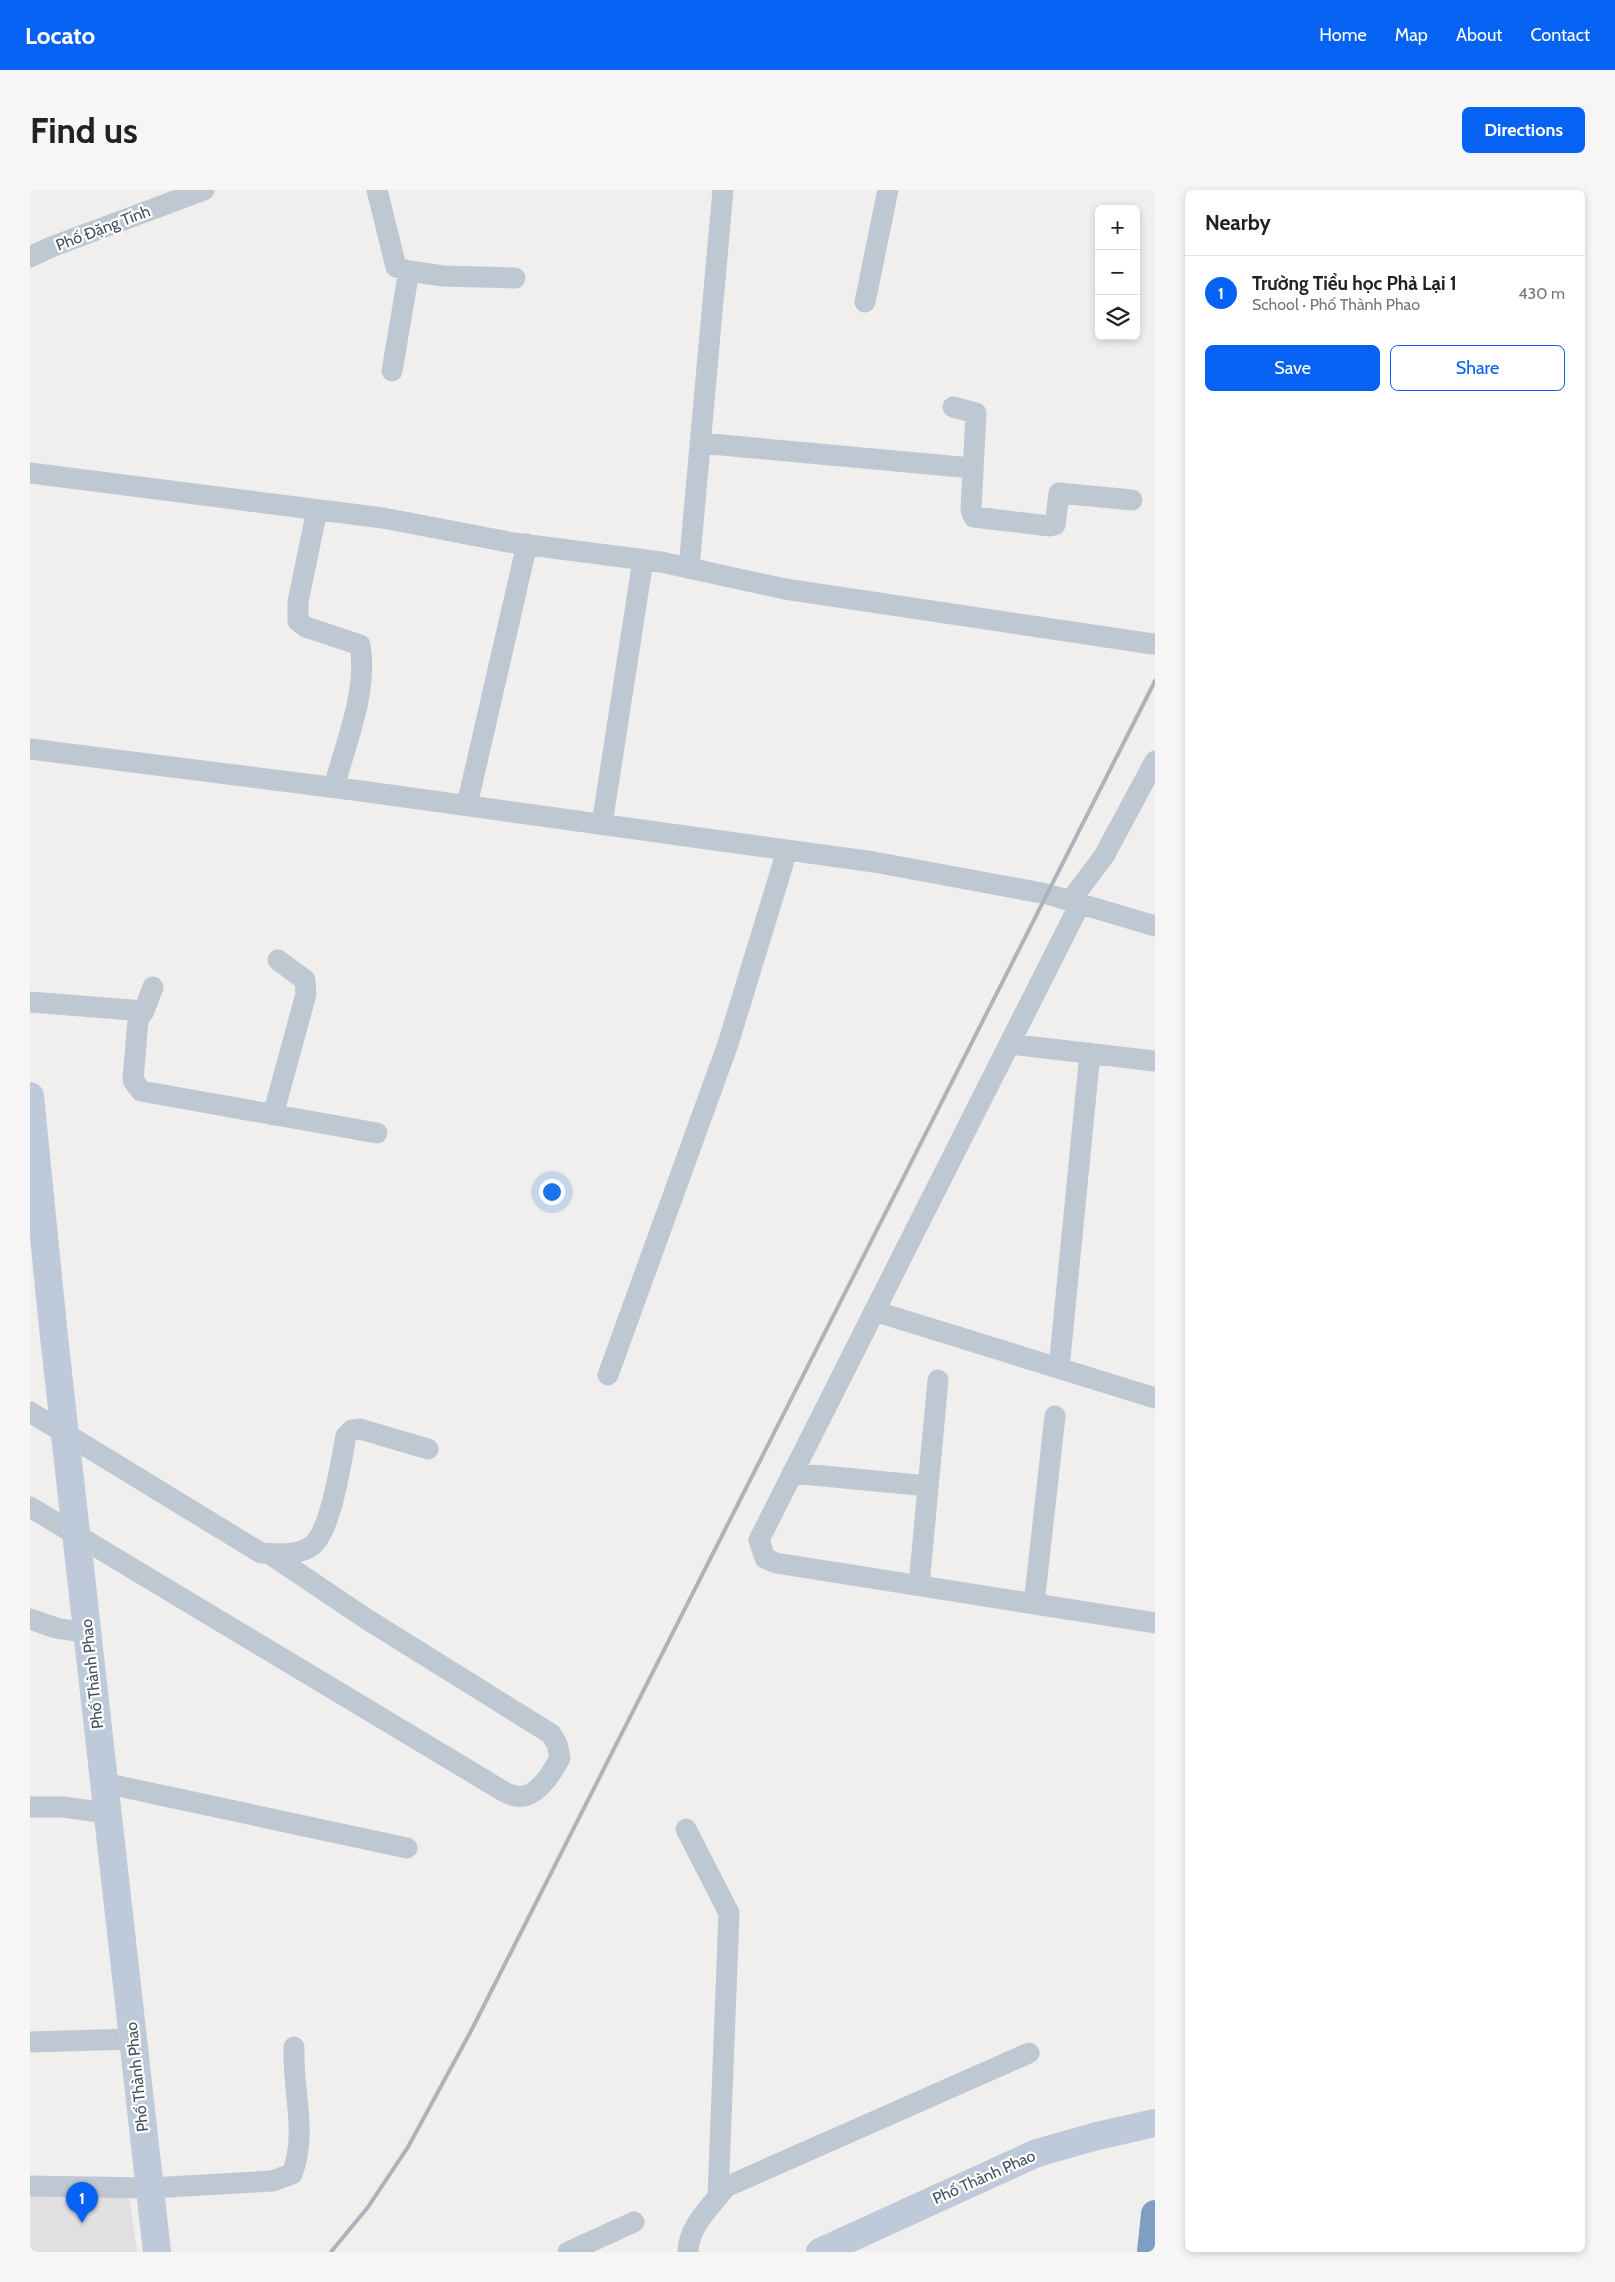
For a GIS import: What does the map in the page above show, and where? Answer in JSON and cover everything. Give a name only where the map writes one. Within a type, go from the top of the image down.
[{"type":"highway","points":[[1151,2252],[1155,2214]]},
{"type":"street","name":"Phố Đặng Tính","points":[[30,257],[204,190]]},
{"type":"street","points":[[377,190],[396,267],[443,276],[515,278]]},
{"type":"street","points":[[689,568],[723,190]]},
{"type":"street","points":[[865,302],[888,190]]},
{"type":"street","points":[[392,371],[409,271]]},
{"type":"street","points":[[953,407],[976,413],[971,510],[974,517],[1049,526],[1054,524],[1059,494],[1132,500]]},
{"type":"street","points":[[700,443],[972,468]]},
{"type":"street","points":[[30,473],[384,518],[527,544],[689,568],[785,589],[1152,644]]},
{"type":"street","points":[[317,510],[298,602],[298,621],[306,627],[360,645],[363,661],[362,684],[334,787]]},
{"type":"street","points":[[466,805],[527,544]]},
{"type":"street","points":[[602,824],[643,560]]},
{"type":"street","points":[[30,748],[334,787],[874,862],[1047,894],[1155,926]]},
{"type":"street","points":[[1155,761],[1104,856],[1075,902],[1010,1044],[759,1540],[765,1558],[776,1563],[1155,1623]]},
{"type":"street","points":[[608,1375],[728,1044],[783,864],[784,850]]},
{"type":"street","points":[[273,1115],[306,994],[305,980],[278,960]]},
{"type":"street","points":[[153,987],[144,1012],[138,1020],[133,1080],[141,1091],[377,1134]]},
{"type":"street","points":[[30,1002],[144,1012]]},
{"type":"street","points":[[1010,1044],[1155,1061]]},
{"type":"street","points":[[1059,1368],[1090,1053]]},
{"type":"street","name":"Phố Thành Phao","points":[[30,1096],[65,1438],[157,2252]]},
{"type":"street","points":[[874,1311],[1155,1398]]},
{"type":"street","points":[[918,1586],[938,1380]]},
{"type":"street","points":[[30,1412],[65,1438],[244,1544],[261,1553],[270,1554],[294,1554],[310,1547],[320,1539],[334,1494],[346,1436],[352,1430],[360,1429],[428,1449]]},
{"type":"street","points":[[1034,1604],[1055,1416]]},
{"type":"street","points":[[792,1473],[928,1486]]},
{"type":"street","points":[[30,1507],[75,1528],[488,1782],[514,1796],[526,1796],[540,1786],[560,1758],[558,1744],[551,1734],[365,1618],[270,1554]]},
{"type":"street","points":[[30,1619],[56,1628],[87,1633]]},
{"type":"street","points":[[104,1783],[407,1848]]},
{"type":"street","points":[[30,1807],[63,1806],[107,1812]]},
{"type":"street","points":[[686,1829],[729,1913],[718,2197]]},
{"type":"street","points":[[30,2042],[133,2039]]},
{"type":"street","points":[[30,2186],[150,2188],[272,2181],[292,2174],[298,2160],[294,2047]]},
{"type":"street","points":[[688,2252],[688,2242],[696,2225],[726,2187],[1028,2053]]},
{"type":"street","name":"Phố Thành Phao","points":[[820,2252],[1037,2153],[1097,2136],[1155,2123]]},
{"type":"street","points":[[568,2252],[634,2222]]},
{"type":"shaded area","points":[[30,2192],[129,2194],[137,2252],[30,2252]]},
{"type":"railway","points":[[331,2252],[368,2207],[408,2147],[471,2031],[1155,681]]},
{"type":"place","name":"Trường Tiểu học Phả Lại 1","points":[[82,2223]]}]
